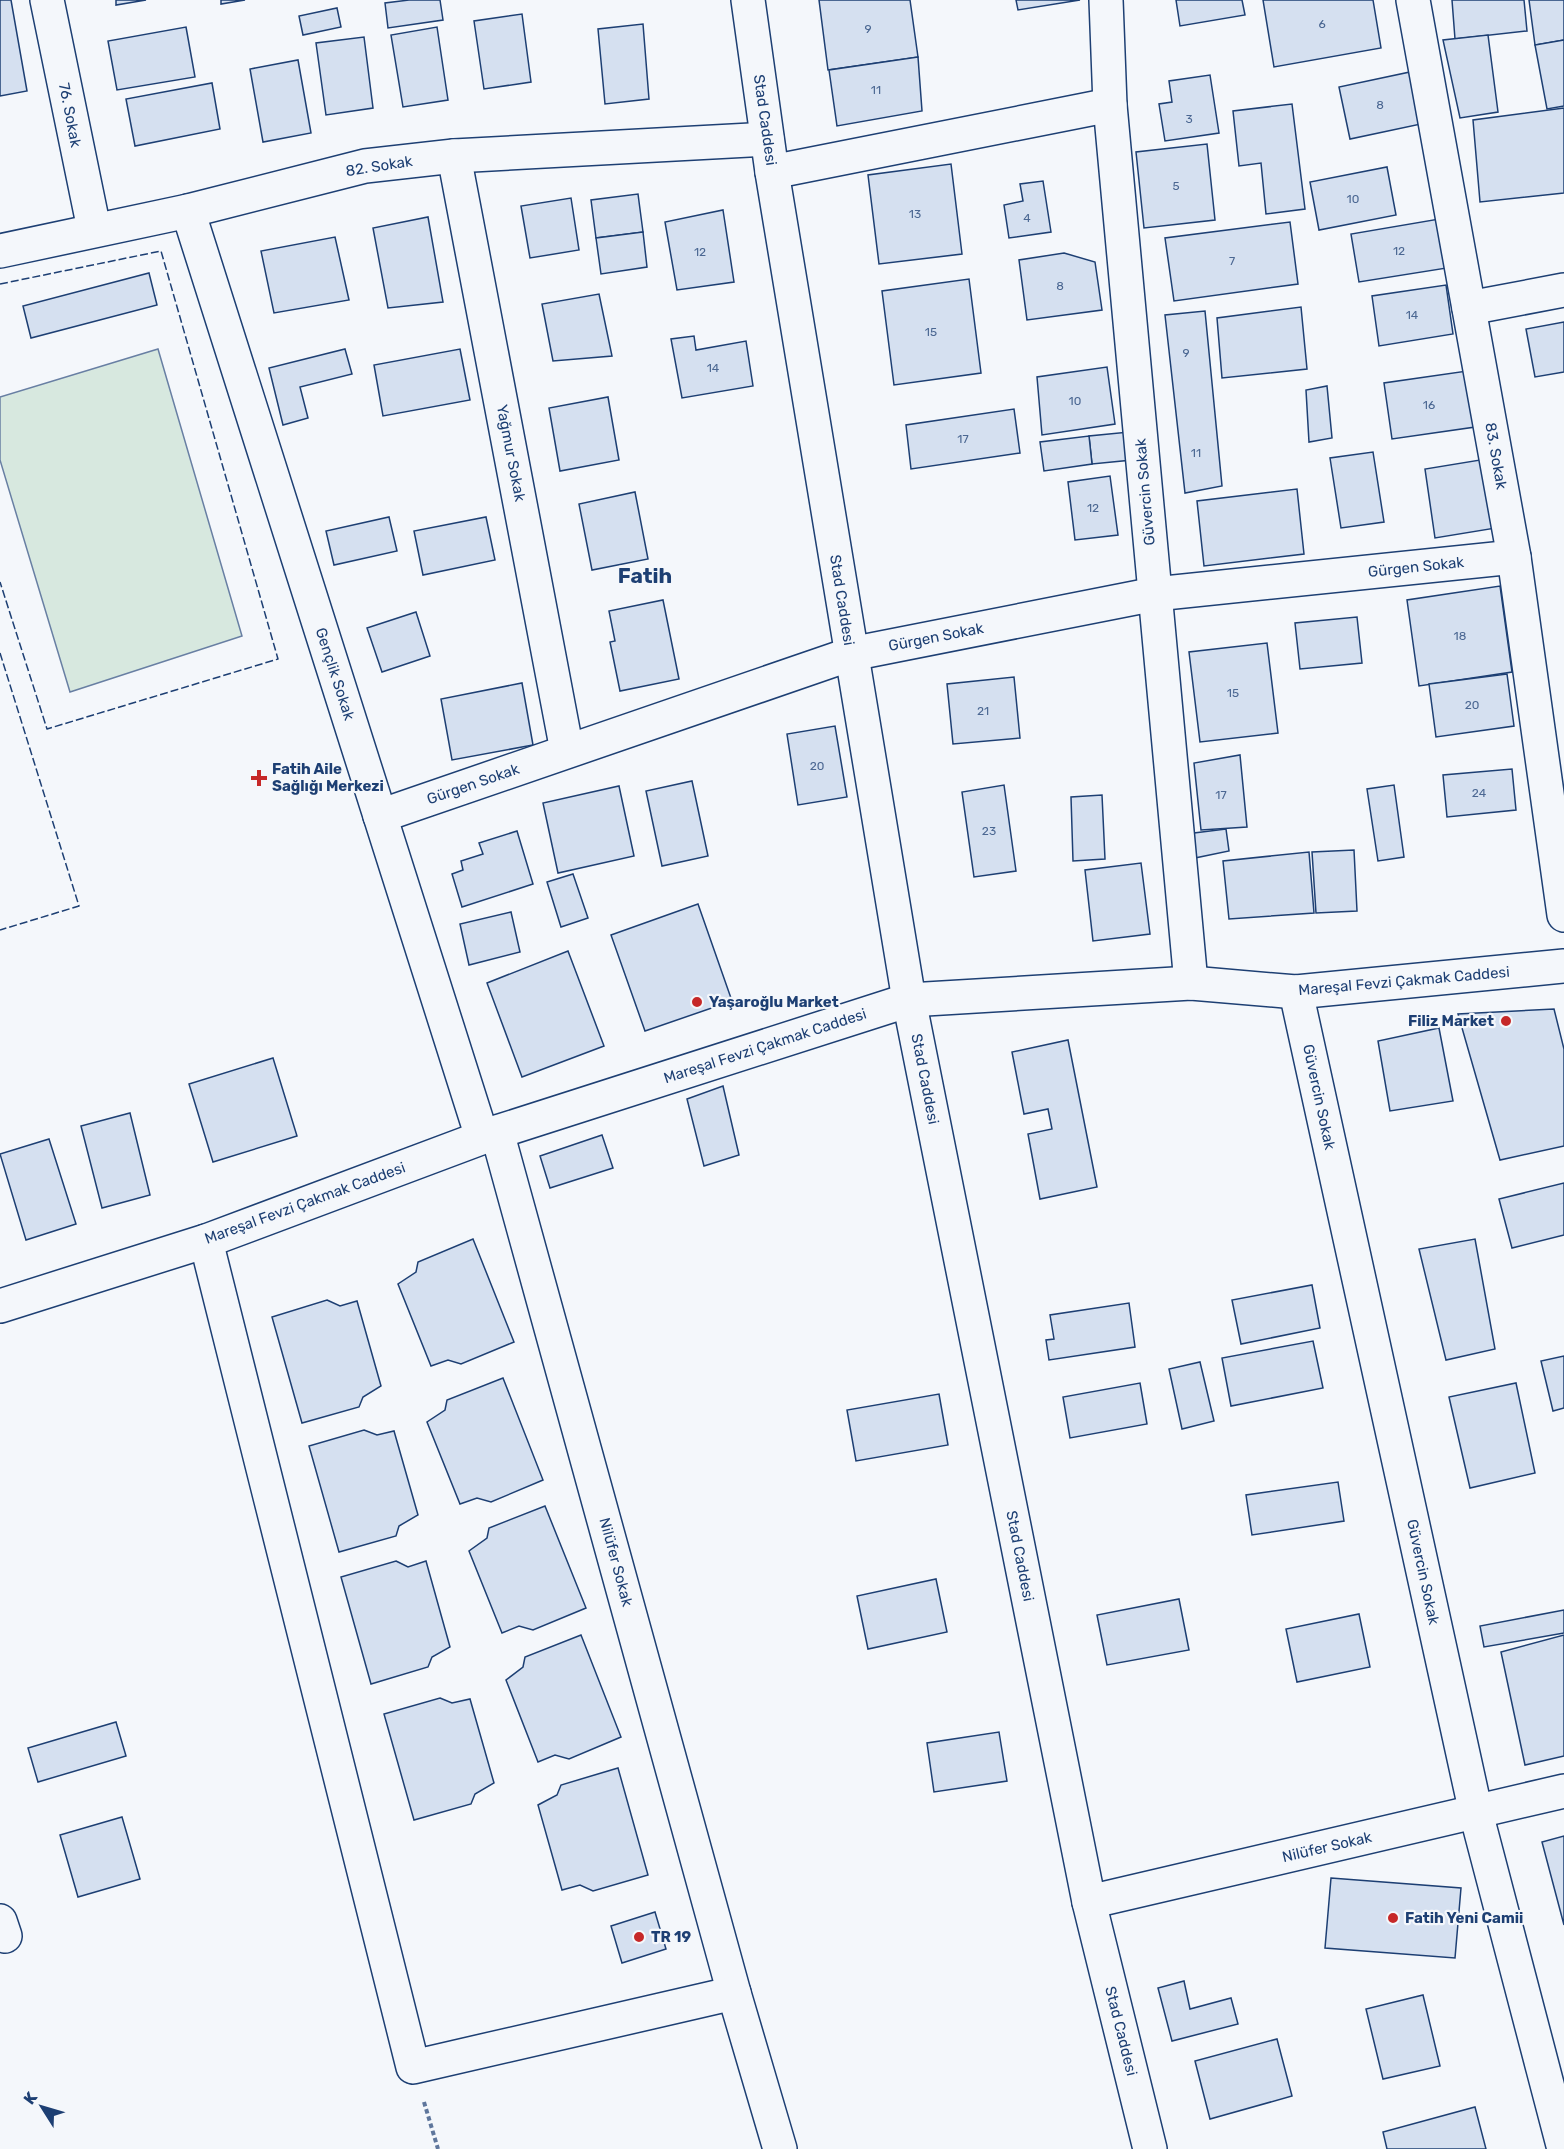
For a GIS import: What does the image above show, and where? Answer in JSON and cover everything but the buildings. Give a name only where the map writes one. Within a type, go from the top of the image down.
[{"type":"street","name":"76. Sokak","points":[[47,0],[94,230]]},
{"type":"street","name":"Stad Caddesi","points":[[748,0],[772,172],[909,1000],[1089,1902],[1150,2149]]},
{"type":"street","name":"Güvercin Sokak","points":[[1106,0],[1110,105],[1191,983]]},
{"type":"street","name":"83. Sokak","points":[[1413,0],[1514,557],[1564,915]]},
{"type":"street","points":[[772,172],[1110,105]]},
{"type":"street","name":"82. Sokak","points":[[0,250],[188,211],[365,166],[454,156],[767,139]]},
{"type":"street","name":"Yağmur Sokak","points":[[454,156],[567,751]]},
{"type":"street","name":"Gençlik Sokak","points":[[188,211],[380,816],[490,1135]]},
{"type":"street","points":[[1469,308],[1564,290]]},
{"type":"street","name":"Gürgen Sokak","points":[[380,816],[851,654],[1155,594],[1514,557]]},
{"type":"street","name":"Mareşal Fevzi Çakmak Caddesi","points":[[0,1306],[206,1241],[490,1135],[909,1000],[1191,983],[1296,992],[1564,966]]},
{"type":"street","name":"Güvercin Sokak","points":[[1296,992],[1476,1813],[1564,2149]]},
{"type":"street","name":"Nilüfer Sokak","points":[[490,1135],[780,2149]]},
{"type":"street","points":[[206,1241],[413,2067],[734,1993]]},
{"type":"street","name":"Nilüfer Sokak","points":[[1089,1902],[1564,1791]]},
{"type":"path","points":[[413,2067],[438,2149]]},
{"type":"shaded area","points":[[158,349],[242,636],[70,692],[0,460],[0,397]]},
{"type":"fence","points":[[0,284],[161,251],[278,659],[47,729],[0,582]]},
{"type":"fence","points":[[0,653],[79,906],[0,930]]},
{"type":"place","name":"Fatih Aile Sağlığı Merkezi","points":[[259,778]]},
{"type":"place","name":"Yaşaroğlu Market","points":[[697,1002]]},
{"type":"place","name":"Filiz Market","points":[[1506,1021]]},
{"type":"place","name":"Fatih Yeni Camii","points":[[1393,1918]]},
{"type":"place","name":"TR 19","points":[[639,1937]]},
{"type":"district","name":"Fatih","points":[[645,575]]}]
